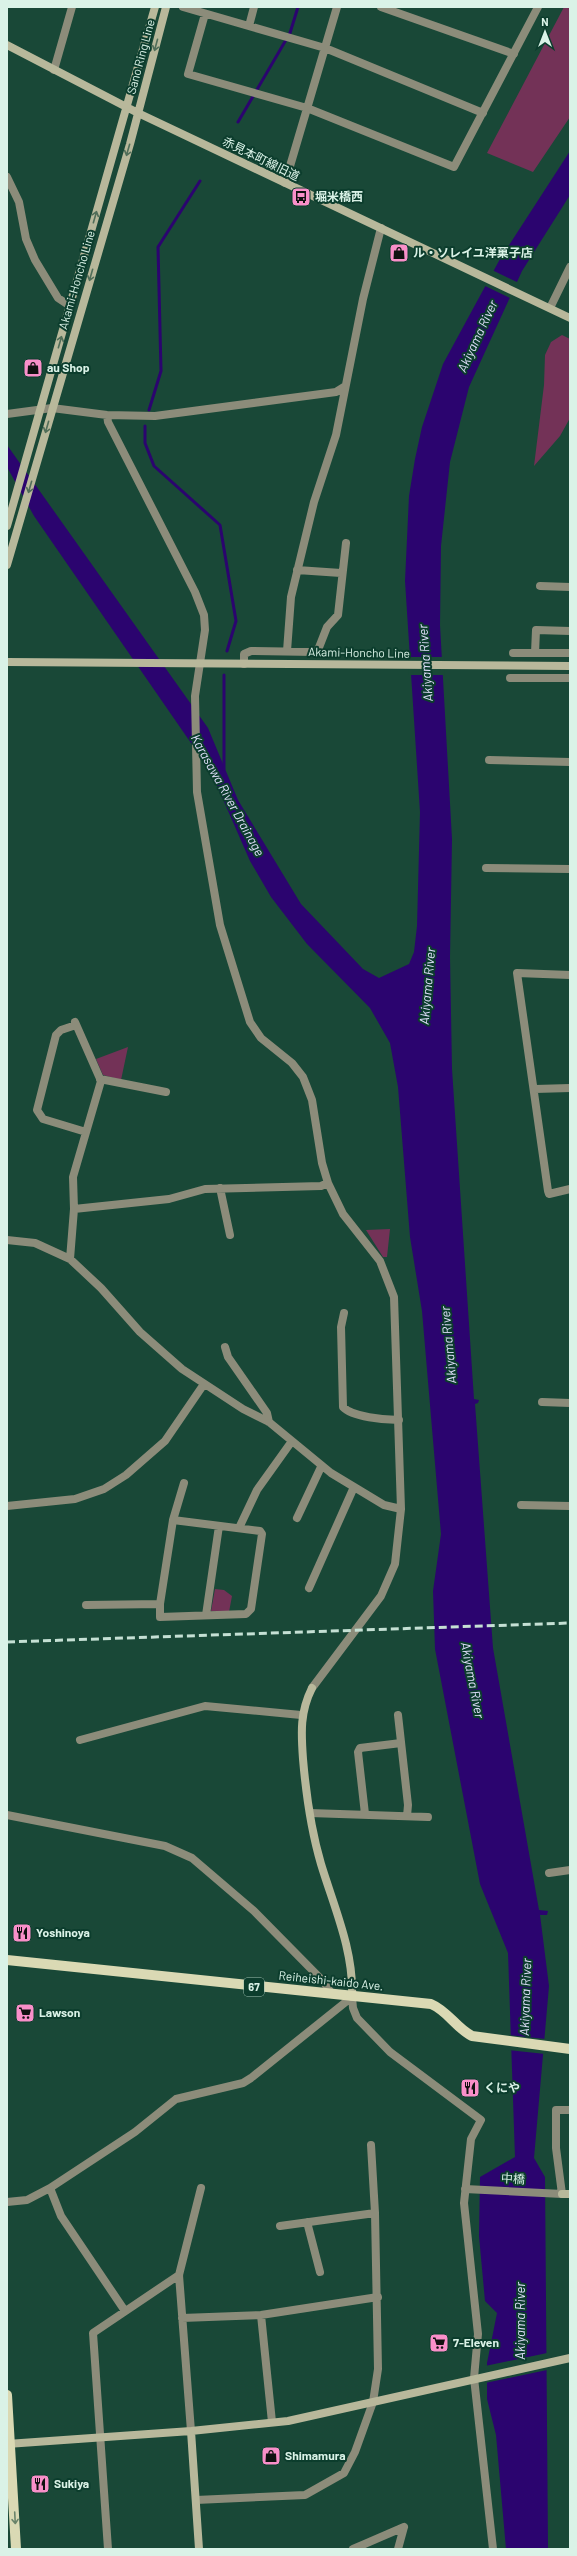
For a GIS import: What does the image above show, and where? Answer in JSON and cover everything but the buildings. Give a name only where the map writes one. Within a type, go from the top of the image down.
[{"type":"main road","name":"Sano Ring Line","points":[[126,106],[155,7]]},
{"type":"main road","name":"Sano Ring Line","points":[[138,113],[166,7]]},
{"type":"main road","points":[[7,45],[138,113]]},
{"type":"main road","name":"Akami-Honcho Line","points":[[7,526],[27,461],[126,106]]},
{"type":"main road","name":"Akami-Honcho Line","points":[[7,565],[138,113]]},
{"type":"main road","name":"赤見本町線旧道","points":[[138,113],[570,318]]},
{"type":"main road","name":"Akami-Honcho Line","points":[[7,662],[570,666]]},
{"type":"main road","points":[[312,1688],[301,1714],[304,1772],[310,1813],[321,1864],[343,1933],[352,1975],[352,1997]]},
{"type":"main road","name":"Reiheishi-kaido Ave.","points":[[7,1960],[431,2004],[448,2015],[462,2031],[476,2037],[565,2049]]},
{"type":"main road","points":[[9,2444],[191,2431],[272,2422],[373,2402],[477,2377],[570,2358]]},
{"type":"main road","points":[[7,2395],[16,2549]]},
{"type":"main road","points":[[191,2431],[200,2549]]},
{"type":"street","points":[[54,70],[72,7]]},
{"type":"street","points":[[183,7],[325,48],[483,112]]},
{"type":"street","points":[[249,26],[254,7]]},
{"type":"street","points":[[285,183],[337,7]]},
{"type":"street","points":[[381,7],[514,54]]},
{"type":"street","points":[[205,14],[188,74],[307,108],[454,168],[538,7]]},
{"type":"street","points":[[7,177],[19,202],[26,239],[35,260],[58,298],[70,306]]},
{"type":"street","points":[[287,651],[289,612],[298,570],[314,502],[336,435],[344,399],[344,387],[381,228]]},
{"type":"street","points":[[550,308],[570,267]]},
{"type":"street","points":[[7,414],[52,408],[107,415],[155,416],[217,409],[336,392],[344,387]]},
{"type":"street","points":[[107,415],[108,422],[195,592],[204,615],[204,639],[198,664],[195,696],[195,761],[197,792],[219,922],[250,1022],[261,1038],[292,1063],[304,1077],[312,1100],[322,1164],[328,1183],[344,1214],[380,1261],[392,1288],[395,1311],[401,1509],[395,1564],[381,1596],[312,1688]]},
{"type":"street","points":[[244,664],[244,654],[248,652],[318,650],[327,626],[338,615],[341,573],[346,543]]},
{"type":"street","points":[[298,570],[341,573]]},
{"type":"street","points":[[540,586],[570,587]]},
{"type":"street","points":[[535,653],[536,630],[570,631]]},
{"type":"street","points":[[513,652],[570,653]]},
{"type":"street","points":[[510,678],[570,678]]},
{"type":"street","points":[[489,760],[570,762]]},
{"type":"street","points":[[486,868],[570,870]]},
{"type":"street","points":[[570,974],[517,972],[535,1089],[548,1191],[549,1194],[570,1189]]},
{"type":"street","points":[[70,1259],[74,1209],[73,1177],[86,1132],[100,1079],[75,1024],[61,1030],[56,1035],[37,1110],[43,1119],[86,1132]]},
{"type":"street","points":[[100,1079],[166,1092]]},
{"type":"street","points":[[535,1089],[570,1088]]},
{"type":"street","points":[[74,1209],[169,1199],[205,1190],[220,1188],[321,1186],[328,1183]]},
{"type":"street","points":[[220,1188],[230,1235]]},
{"type":"street","points":[[7,1240],[35,1243],[70,1259],[101,1288],[158,1349],[204,1384],[243,1409],[269,1422],[321,1467],[384,1504],[401,1509]]},
{"type":"street","points":[[344,1313],[341,1328],[343,1407],[348,1412],[387,1420],[399,1420]]},
{"type":"street","points":[[225,1348],[228,1357],[267,1413],[269,1422]]},
{"type":"street","points":[[7,1506],[75,1499],[104,1489],[126,1475],[165,1441],[204,1384]]},
{"type":"street","points":[[542,1402],[570,1403]]},
{"type":"street","points":[[239,1528],[257,1490],[292,1441]]},
{"type":"street","points":[[297,1518],[321,1467]]},
{"type":"street","points":[[173,1520],[260,1531],[262,1534],[251,1609],[246,1614],[160,1617],[160,1604],[173,1520],[184,1483]]},
{"type":"street","points":[[309,1588],[354,1487]]},
{"type":"street","points":[[521,1505],[570,1506]]},
{"type":"street","points":[[206,1615],[219,1526]]},
{"type":"street","points":[[86,1605],[160,1604]]},
{"type":"street","points":[[80,1740],[205,1706],[301,1714]]},
{"type":"street","points":[[398,1716],[408,1805],[407,1816]]},
{"type":"street","points":[[365,1814],[358,1752],[360,1748],[401,1743]]},
{"type":"street","points":[[310,1813],[428,1817]]},
{"type":"street","points":[[7,1815],[166,1846],[192,1858],[254,1911],[323,1981],[332,1994]]},
{"type":"street","points":[[549,1873],[570,1870]]},
{"type":"street","points":[[7,2202],[27,2200],[50,2188],[134,2132],[176,2099],[243,2083],[352,1997]]},
{"type":"street","points":[[352,1997],[353,2008],[357,2018],[390,2052],[481,2120],[471,2139],[469,2189],[464,2202],[478,2334],[477,2377],[493,2549]]},
{"type":"street","points":[[562,2193],[556,2148],[556,2110],[570,2110]]},
{"type":"street","points":[[196,2500],[305,2495],[326,2485],[344,2473],[350,2463],[373,2402],[378,2369],[378,2297],[371,2145]]},
{"type":"street","points":[[50,2188],[61,2216],[125,2311]]},
{"type":"street","points":[[191,2431],[178,2276],[201,2188]]},
{"type":"street","name":"中橋","points":[[469,2189],[562,2193]]},
{"type":"street","points":[[280,2226],[375,2213]]},
{"type":"street","points":[[307,2222],[320,2272]]},
{"type":"street","points":[[108,2549],[93,2333],[178,2276]]},
{"type":"street","points":[[182,2318],[261,2315],[378,2297]]},
{"type":"street","points":[[261,2315],[272,2422]]},
{"type":"street","points":[[353,2549],[404,2527],[398,2549]]},
{"type":"shaded area","points":[[564,7],[570,7],[570,117],[533,172],[487,153]]},
{"type":"shaded area","points":[[562,335],[570,339],[570,418],[560,436],[534,466],[544,385],[545,355],[551,342]]},
{"type":"shaded area","points":[[128,1047],[121,1080],[103,1075],[96,1059]]},
{"type":"shaded area","points":[[390,1229],[387,1257],[383,1257],[366,1230]]},
{"type":"shaded area","points":[[215,1589],[224,1590],[232,1596],[229,1612],[211,1611]]},
{"type":"water","points":[[570,151],[570,195],[522,271],[469,387],[450,462],[441,546],[440,625],[452,839],[450,957],[452,1069],[474,1399],[479,1400],[478,1403],[475,1404],[493,1648],[539,1910],[548,1911],[547,1915],[540,1915],[549,1986],[534,2158],[545,2177],[548,2549],[506,2549],[496,2435],[487,2399],[487,2363],[497,2313],[485,2301],[479,2236],[480,2177],[515,2157],[508,1953],[480,1884],[435,1649],[433,1591],[441,1534],[422,1311],[410,1237],[398,1087],[390,1043],[370,1008],[307,944],[271,897],[250,861],[211,772],[34,516],[7,467],[7,445],[208,728],[238,800],[301,904],[363,969],[379,978],[409,964],[414,952],[417,926],[420,812],[405,581],[409,496],[415,459],[422,427],[443,364],[500,259]]},
{"type":"pier","points":[[492,270],[519,283],[512,299],[483,285]]},
{"type":"pier","points":[[408,657],[444,657],[445,675],[409,675]]},
{"type":"pier","points":[[508,2035],[546,2039],[545,2054],[508,2050]]},
{"type":"pier","points":[[547,2353],[547,2370],[485,2383],[485,2366]]},
{"type":"waterway","points":[[238,122],[290,33],[298,7]]},
{"type":"waterway","points":[[149,410],[161,371],[158,247],[200,181]]},
{"type":"waterway","points":[[145,426],[145,443],[154,466],[220,525],[236,621],[227,651]]},
{"type":"waterway","name":"Karasawa River Drainage","points":[[224,675],[224,769]]},
{"type":"railway","points":[[7,1642],[570,1623]]},
{"type":"place","name":"堀米橋西","points":[[301,197]]},
{"type":"place","name":"ル・ソレイユ洋菓子店","points":[[399,253]]},
{"type":"place","name":"au Shop","points":[[33,368]]},
{"type":"place","name":"Yoshinoya","points":[[22,1933]]},
{"type":"place","name":"Lawson","points":[[25,2013]]},
{"type":"place","name":"くにや","points":[[470,2088]]},
{"type":"place","name":"7-Eleven","points":[[439,2343]]},
{"type":"place","name":"Shimamura","points":[[271,2456]]},
{"type":"place","name":"Sukiya","points":[[40,2484]]},
{"type":"water label","name":"Akiyama River","points":[[477,336]]},
{"type":"water label","name":"Akiyama River","points":[[425,663]]},
{"type":"water label","name":"Akiyama River","points":[[427,986]]},
{"type":"water label","name":"Akiyama River","points":[[448,1345]]},
{"type":"water label","name":"Akiyama River","points":[[473,1680]]},
{"type":"water label","name":"Akiyama River","points":[[525,1997]]},
{"type":"water label","name":"Akiyama River","points":[[520,2321]]}]
